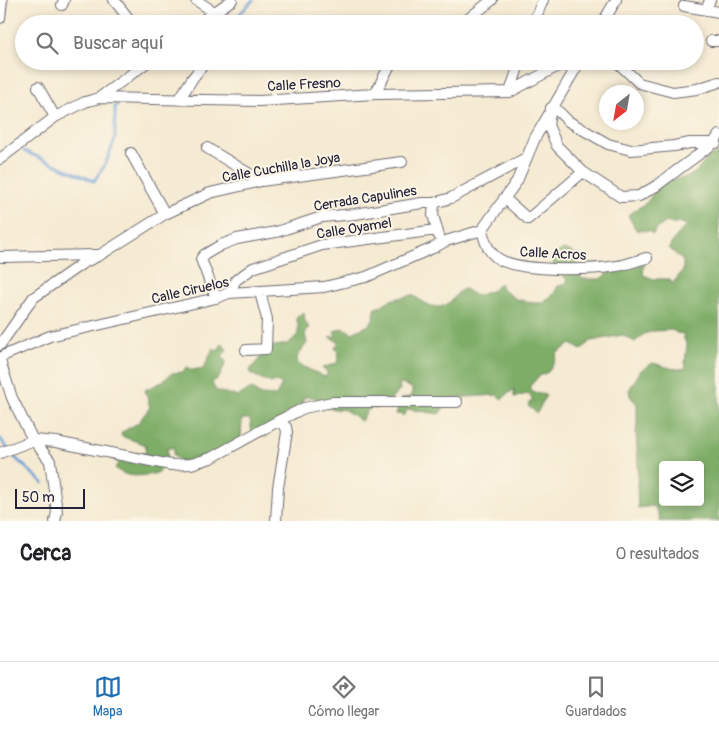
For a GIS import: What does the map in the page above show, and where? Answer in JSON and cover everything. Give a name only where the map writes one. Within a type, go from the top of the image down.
[{"type":"street","points":[[0,18],[2,0]]},
{"type":"street","points":[[114,0],[126,15]]},
{"type":"street","points":[[196,0],[214,12]]},
{"type":"street","points":[[210,15],[232,0]]},
{"type":"street","points":[[473,15],[492,0]]},
{"type":"street","points":[[537,15],[543,0]]},
{"type":"street","points":[[607,15],[616,0]]},
{"type":"street","points":[[684,6],[708,5],[719,12]]},
{"type":"street","points":[[0,159],[55,117],[85,102],[99,98],[137,70]]},
{"type":"street","points":[[180,100],[199,70]]},
{"type":"street","points":[[375,94],[387,70]]},
{"type":"street","points":[[510,92],[517,70]]},
{"type":"street","points":[[510,92],[550,70]]},
{"type":"street","points":[[434,203],[433,215],[440,238],[446,241],[482,230],[517,181],[526,158],[551,108],[575,70]]},
{"type":"street","points":[[625,70],[639,83],[673,92],[697,89],[719,82]]},
{"type":"street","points":[[38,87],[55,117]]},
{"type":"street","name":"Calle Fresno","points":[[99,98],[288,100],[375,94],[510,92]]},
{"type":"street","points":[[551,108],[559,112],[568,121],[608,144],[631,150],[717,141]]},
{"type":"street","points":[[551,108],[548,125],[557,146],[583,172],[621,197],[639,196],[656,186],[717,141]]},
{"type":"street","points":[[206,148],[261,181]]},
{"type":"street","points":[[131,153],[165,214]]},
{"type":"street","name":"Cerrada Capulines","points":[[216,298],[201,259],[204,255],[221,245],[237,239],[276,232],[322,216],[355,214],[422,203],[434,203],[452,198],[526,158]]},
{"type":"street","name":"Calle Cuchilla la Joya","points":[[100,255],[165,214],[210,193],[261,181],[402,162]]},
{"type":"street","points":[[504,198],[528,219],[583,172]]},
{"type":"street","name":"Calle Oyamel","points":[[229,293],[236,280],[253,268],[322,246],[437,230]]},
{"type":"street","name":"Calle Acros","points":[[482,230],[486,246],[497,257],[511,264],[526,268],[587,270],[617,266],[647,258]]},
{"type":"street","name":"Calle Ciruelos","points":[[55,521],[57,512],[50,461],[34,440],[12,398],[0,360],[5,355],[50,336],[216,298],[229,293],[324,286],[366,277],[446,241]]},
{"type":"street","points":[[0,257],[100,255]]},
{"type":"street","points":[[0,345],[33,298],[83,263],[100,255]]},
{"type":"street","points":[[246,350],[266,349],[267,319],[260,292]]},
{"type":"street","points":[[4,451],[34,440],[56,442],[171,465],[191,464],[210,458],[304,408],[332,402],[457,402]]},
{"type":"street","points":[[276,521],[278,488],[287,432],[286,427],[278,421]]},
{"type":"green space","points":[[719,152],[719,521],[658,521],[660,519],[654,506],[638,508],[637,404],[630,396],[629,390],[641,370],[653,363],[674,369],[686,368],[687,345],[684,334],[672,330],[654,331],[644,334],[635,342],[622,335],[591,341],[581,350],[571,344],[557,353],[555,361],[548,372],[539,376],[530,386],[532,392],[546,395],[537,413],[528,406],[530,401],[533,400],[528,394],[514,397],[514,389],[502,399],[497,395],[451,398],[439,414],[408,409],[404,415],[396,414],[401,399],[412,396],[412,388],[399,383],[400,389],[394,396],[376,409],[373,407],[367,411],[361,421],[345,410],[325,408],[316,398],[307,397],[303,398],[302,415],[293,422],[280,419],[273,425],[274,429],[266,437],[252,433],[250,419],[242,419],[241,439],[196,468],[188,470],[173,455],[174,447],[167,449],[168,463],[161,466],[158,473],[141,476],[129,475],[115,468],[119,463],[111,458],[132,458],[138,453],[145,454],[146,445],[121,436],[122,432],[138,423],[150,407],[145,390],[162,382],[172,373],[183,372],[186,367],[192,370],[204,368],[213,348],[218,351],[222,343],[227,350],[222,356],[226,362],[219,378],[212,382],[216,390],[237,397],[251,388],[260,395],[276,396],[282,384],[276,381],[271,383],[251,374],[250,370],[269,347],[288,344],[298,334],[296,318],[304,312],[305,322],[309,327],[305,334],[307,343],[297,357],[298,364],[325,377],[328,373],[322,368],[337,363],[339,353],[335,348],[339,342],[329,337],[336,336],[334,331],[344,328],[352,333],[369,325],[373,319],[376,307],[392,300],[412,295],[427,304],[437,307],[448,304],[458,292],[465,289],[476,296],[493,290],[500,283],[502,289],[516,299],[541,303],[553,295],[558,286],[568,281],[553,266],[555,254],[564,249],[580,255],[575,271],[583,279],[600,279],[611,271],[644,264],[643,275],[654,279],[670,279],[672,284],[683,271],[683,261],[669,248],[687,225],[678,222],[672,224],[668,221],[656,229],[653,234],[648,231],[636,230],[628,215],[646,203],[664,181],[688,177],[696,172],[708,158]]},
{"type":"waterway","points":[[239,15],[253,0]]},
{"type":"waterway","points":[[24,151],[94,181],[105,165],[115,139],[115,107],[117,105]]},
{"type":"waterway","points":[[0,438],[11,454],[43,483]]}]
